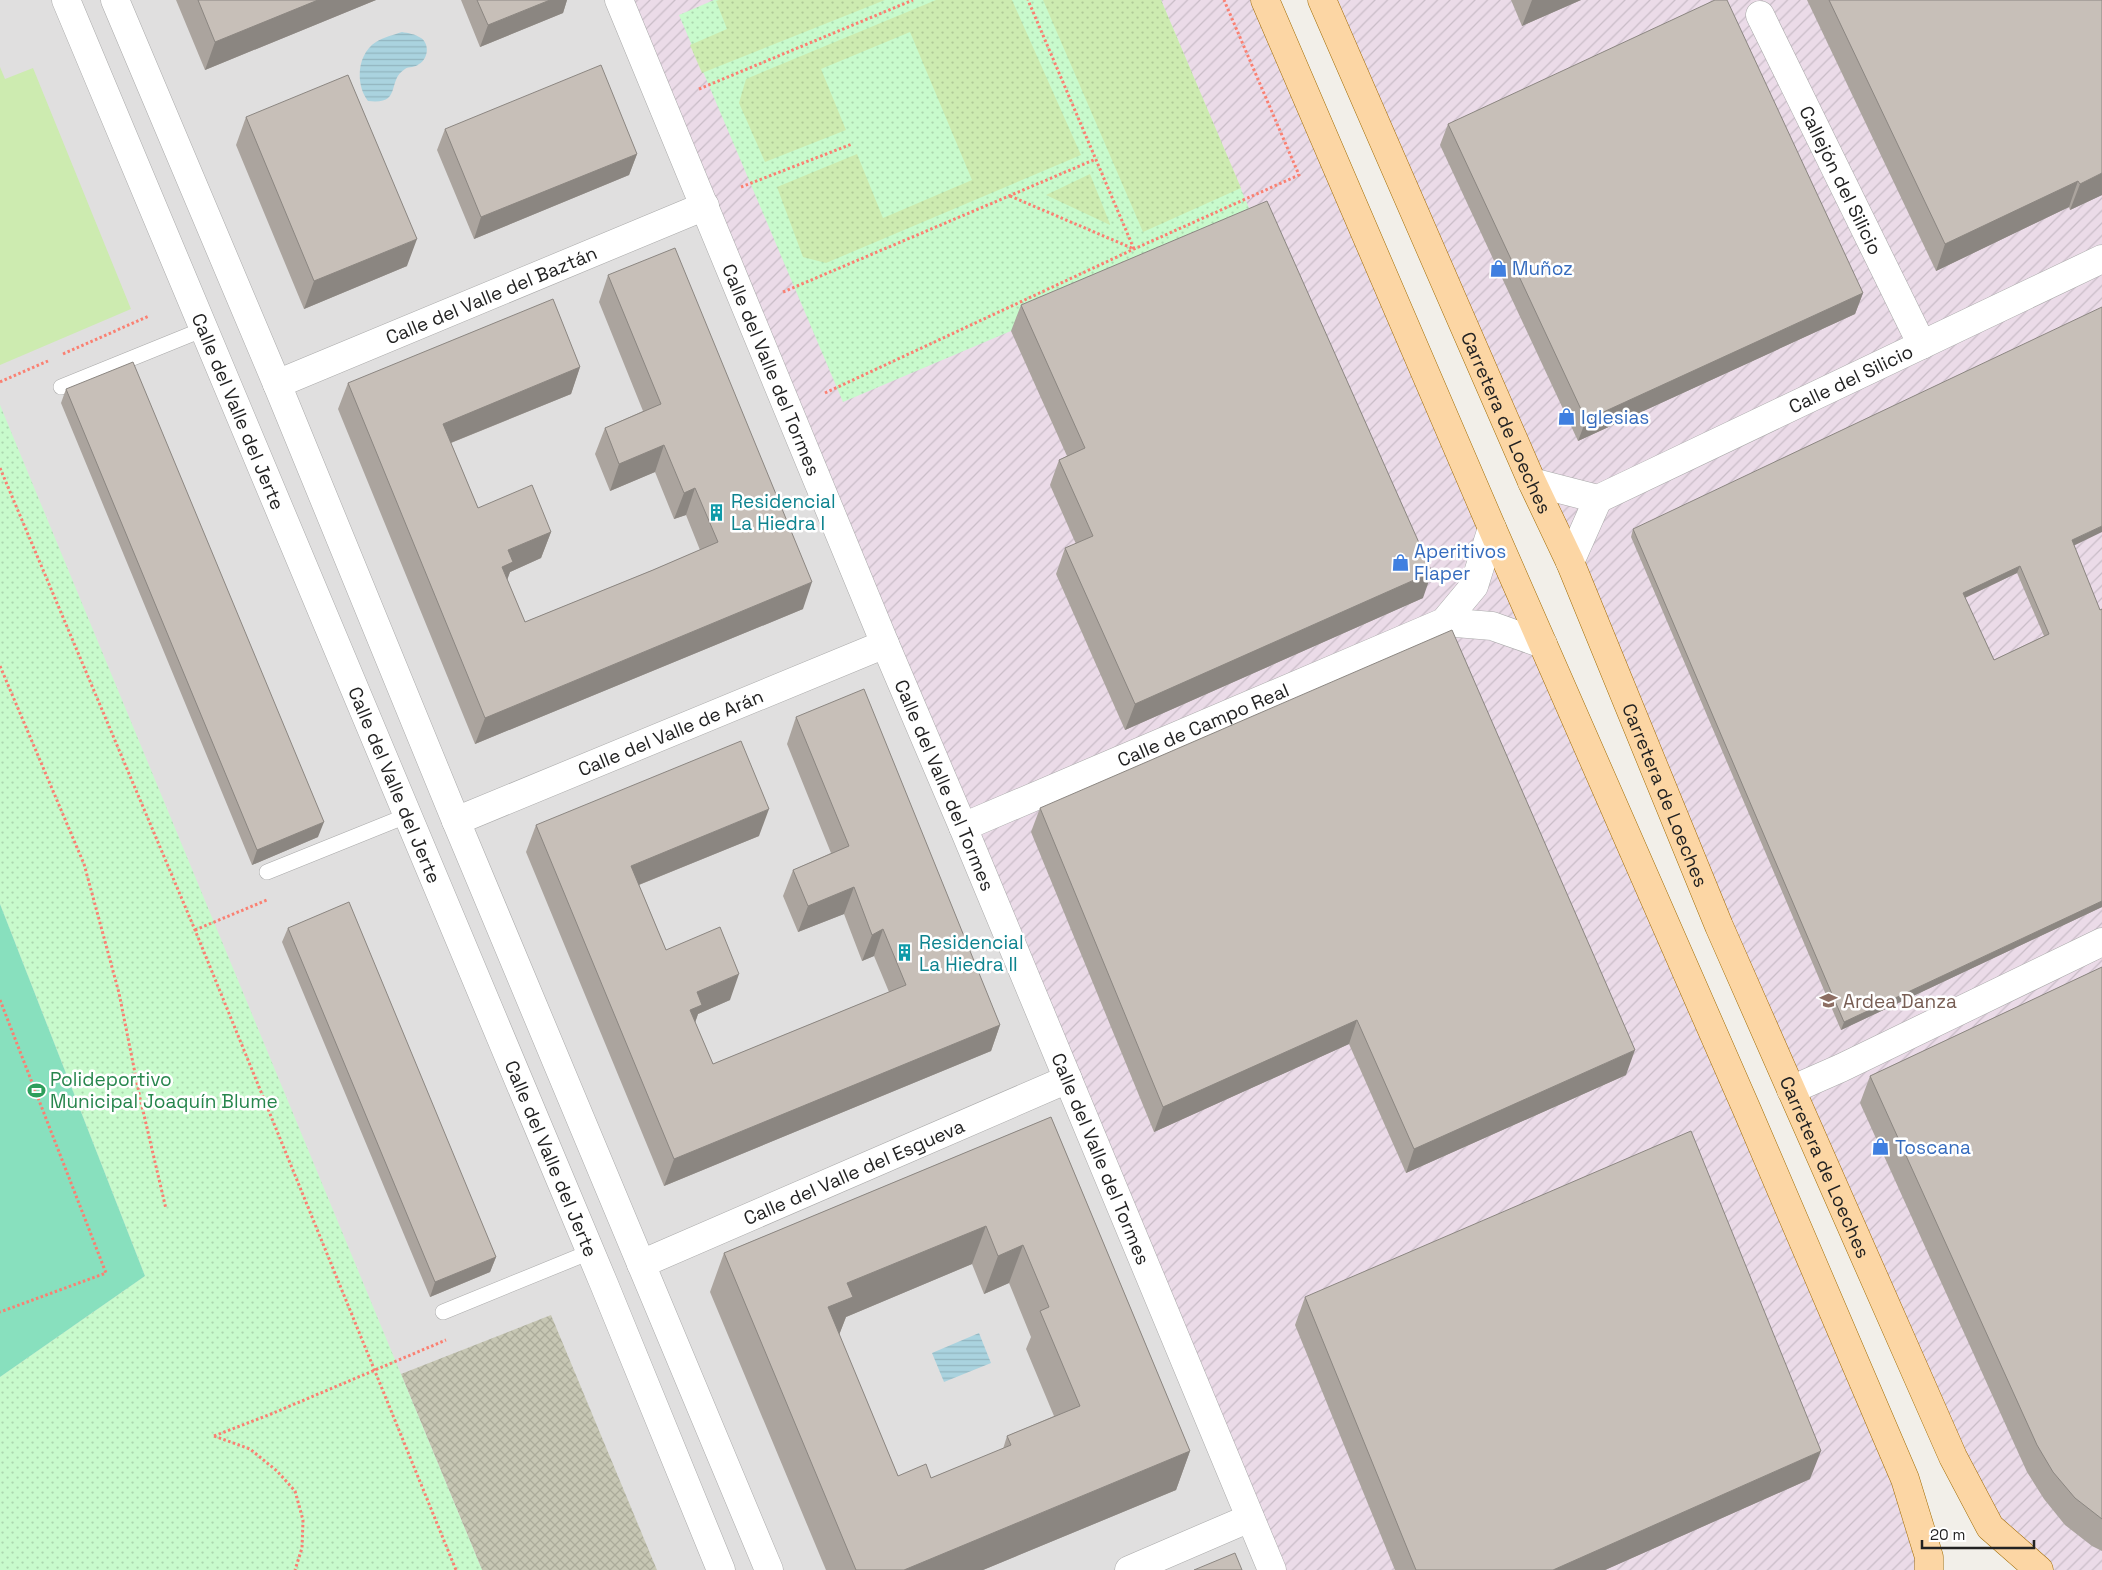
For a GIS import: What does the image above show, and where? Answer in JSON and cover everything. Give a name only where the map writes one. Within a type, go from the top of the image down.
[{"type":"main road","points":[[1265,0],[1542,644],[1747,1110],[1905,1479],[1929,1557],[1929,1570]]},
{"type":"main road","name":"Carretera de Loeches","points":[[1322,0],[1532,482],[1570,562],[1719,926],[1957,1466],[1990,1527],[2039,1570]]},
{"type":"street","name":"Calle del Valle del Jerte","points":[[66,0],[590,1252],[721,1570]]},
{"type":"street","points":[[115,0],[277,384],[456,821],[769,1570]]},
{"type":"street","name":"Calle del Valle del Tormes","points":[[619,0],[885,644],[964,827],[1272,1570]]},
{"type":"street","name":"Callejón del Silicio","points":[[1760,14],[1922,345]]},
{"type":"street","name":"Calle del Valle del Baztán","points":[[277,384],[705,206]]},
{"type":"street","name":"Calle del Silicio","points":[[1598,499],[2102,259]]},
{"type":"street","points":[[1532,482],[1598,499],[1570,562]]},
{"type":"street","name":"Calle de Campo Real","points":[[964,827],[1444,622],[1474,586],[1492,528]]},
{"type":"street","name":"Calle de Campo Real","points":[[1444,622],[1492,626],[1542,644]]},
{"type":"street","name":"Calle del Valle de Arán","points":[[456,821],[885,644]]},
{"type":"street","points":[[1791,1090],[1841,1068],[2102,942]]},
{"type":"street","name":"Calle del Valle del Esgueva","points":[[641,1264],[1068,1079]]},
{"type":"street","points":[[1129,1570],[1250,1518]]},
{"type":"lane","points":[[62,388],[204,329]]},
{"type":"lane","points":[[267,872],[406,816]]},
{"type":"lane","points":[[443,1312],[590,1252]]},
{"type":"path","points":[[699,89],[913,0]]},
{"type":"path","points":[[1028,0],[1134,249]]},
{"type":"path","points":[[825,393],[1134,249],[1299,175],[1224,0]]},
{"type":"path","points":[[740,187],[852,144]]},
{"type":"path","points":[[783,292],[1096,159]]},
{"type":"path","points":[[1010,196],[1134,249]]},
{"type":"path","points":[[62,355],[149,316]]},
{"type":"path","points":[[0,382],[53,359]]},
{"type":"path","points":[[0,468],[191,920],[456,1570]]},
{"type":"path","points":[[0,666],[84,864],[119,993],[140,1098],[166,1209]]},
{"type":"path","points":[[0,1000],[106,1273],[0,1312]]},
{"type":"path","points":[[295,1570],[302,1548],[303,1520],[295,1491],[277,1471],[250,1450],[214,1436],[375,1370]]},
{"type":"shaded area","points":[[0,0],[619,0],[1272,1570],[0,1570],[0,1377],[145,1276],[0,904]]},
{"type":"shaded area","points":[[619,0],[1265,0],[1929,1570],[1272,1570]]},
{"type":"shaded area","points":[[1322,0],[2102,0],[2102,1570],[2039,1570],[1990,1527]]},
{"type":"shaded area","points":[[551,1315],[657,1570],[482,1570],[401,1374]]},
{"type":"green space","points":[[714,0],[1161,0],[1257,227],[843,402],[679,15]]},
{"type":"green space","points":[[885,0],[702,73],[690,45],[727,29],[716,1]]},
{"type":"green space","points":[[936,0],[1012,0],[1081,155],[826,263],[803,257],[777,187],[857,154],[883,218],[972,180],[910,32],[821,69],[846,130],[765,162],[739,103],[746,79]]},
{"type":"green space","points":[[1043,0],[1161,0],[1241,188],[1143,232]]},
{"type":"green space","points":[[0,67],[5,79],[33,68],[131,309],[0,365]]},
{"type":"green space","points":[[1090,174],[1110,224],[1110,225],[1046,195]]},
{"type":"green space","points":[[0,405],[482,1570],[0,1570],[0,1377],[145,1276],[0,904]]},
{"type":"green space","name":"Polideportivo Municipal Joaquín Blume","points":[[0,904],[145,1276],[0,1377]]},
{"type":"water","points":[[402,32],[421,38],[426,44],[426,55],[422,62],[407,68],[399,74],[390,96],[379,101],[368,101],[361,86],[360,78],[360,70],[365,54],[376,42]]},
{"type":"water","points":[[979,1333],[991,1363],[944,1382],[932,1353]]},
{"type":"building","points":[[198,0],[318,0],[215,42]]},
{"type":"building","points":[[477,0],[550,0],[488,25]]},
{"type":"building","points":[[1715,0],[1727,0],[1863,293],[1586,420],[1448,124]]},
{"type":"building","points":[[1829,0],[2102,0],[2102,173],[2080,184],[2078,181],[1945,244]]},
{"type":"building","points":[[601,65],[637,154],[481,217],[445,129]]},
{"type":"building","points":[[348,75],[417,239],[314,281],[246,117]]},
{"type":"building","points":[[1267,201],[1432,572],[1135,704],[1065,548],[1093,536],[1059,460],[1085,448],[1021,305]]},
{"type":"building","points":[[675,248],[812,582],[485,718],[348,383],[553,299],[580,367],[443,424],[478,508],[532,485],[551,532],[508,550],[513,562],[502,567],[525,622],[653,570],[718,542],[695,488],[684,493],[664,445],[619,464],[605,428],[661,404],[608,275]]},
{"type":"building","points":[[2102,307],[2102,526],[2072,540],[2100,610],[2102,609],[2102,901],[1844,1022],[1633,529]],"holes":[[[2020,566],[2049,634],[1994,660],[1963,593]]]},
{"type":"building","points":[[133,362],[324,822],[257,850],[66,389]]},
{"type":"building","points":[[1452,630],[1635,1050],[1414,1149],[1357,1020],[1163,1107],[1040,808]]},
{"type":"building","name":"Residencial La Hiedra II","points":[[864,689],[1000,1025],[674,1159],[536,825],[741,741],[769,809],[631,866],[666,950],[720,927],[739,974],[697,992],[702,1005],[690,1010],[713,1064],[906,985],[883,929],[872,935],[854,887],[808,906],[793,870],[849,846],[796,717]]},
{"type":"building","points":[[349,902],[496,1257],[435,1282],[288,928]]},
{"type":"building","points":[[2102,967],[2102,1519],[2075,1498],[2053,1472],[2037,1445],[1870,1076]]},
{"type":"building","points":[[1051,1117],[1190,1451],[904,1570],[856,1570],[724,1253]],"holes":[[[986,1226],[998,1256],[1023,1245],[1049,1307],[1040,1311],[1080,1406],[1007,1436],[1011,1445],[931,1478],[926,1464],[898,1476],[828,1307],[853,1297],[847,1283]]]},
{"type":"building","points":[[1691,1131],[1821,1451],[1553,1570],[1416,1570],[1305,1297]]},
{"type":"building","points":[[1235,1553],[1242,1570],[1194,1570]]},
{"type":"place","name":"Muñoz","points":[[1498,268]]},
{"type":"place","name":"Iglesias","points":[[1567,417]]},
{"type":"place","name":"Residencial La Hiedra I","points":[[717,512]]},
{"type":"place","name":"Aperitivos Flaper","points":[[1400,562]]},
{"type":"place","name":"Residencial La Hiedra II","points":[[905,953]]},
{"type":"place","name":"Ardea Danza","points":[[1829,1001]]},
{"type":"place","name":"Polideportivo Municipal Joaquín Blume","points":[[36,1090]]},
{"type":"place","name":"Toscana","points":[[1881,1147]]}]
